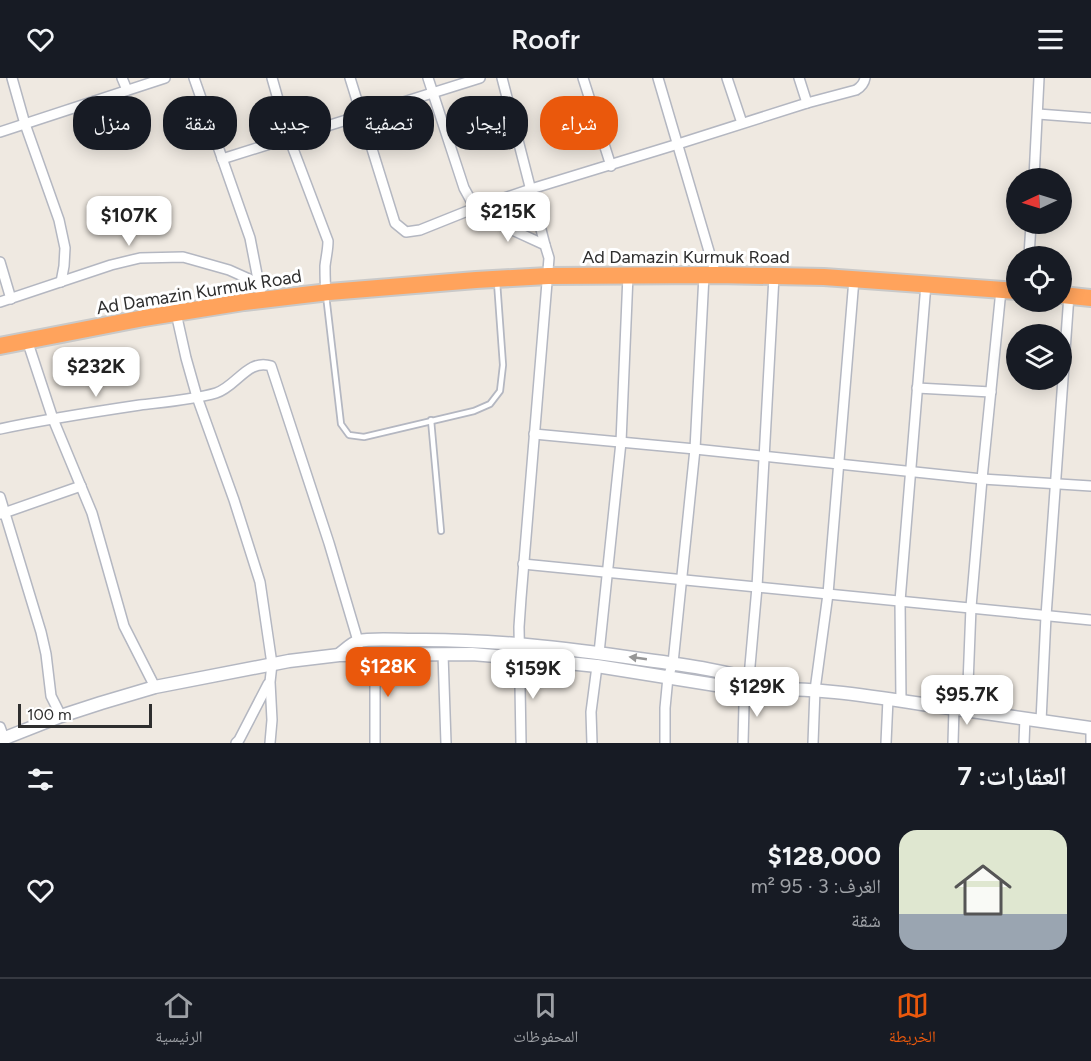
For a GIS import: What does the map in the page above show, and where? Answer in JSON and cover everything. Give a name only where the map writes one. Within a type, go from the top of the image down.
[{"type":"highway","name":"Ad Damazin Kurmuk Road","points":[[0,346],[176,313],[262,300],[326,292],[548,276],[774,276],[854,279],[1006,291]]},
{"type":"highway","points":[[1072,296],[1091,298]]},
{"type":"street","points":[[12,78],[25,124],[59,220],[65,248],[60,282]]},
{"type":"street","points":[[122,78],[127,90]]},
{"type":"street","points":[[0,132],[165,78]]},
{"type":"street","points":[[194,78],[250,238],[262,300]]},
{"type":"street","points":[[272,78],[277,96]]},
{"type":"street","points":[[350,78],[356,96]]},
{"type":"street","points":[[428,78],[464,188],[475,208],[484,217],[545,245]]},
{"type":"street","points":[[423,96],[480,78]]},
{"type":"street","points":[[502,78],[549,258],[519,627],[521,743]]},
{"type":"street","points":[[583,78],[611,166]]},
{"type":"street","points":[[658,78],[678,144],[710,275],[674,663],[668,677],[665,708],[665,743]]},
{"type":"street","points":[[727,78],[742,123]]},
{"type":"street","points":[[799,78],[807,102]]},
{"type":"street","points":[[373,150],[395,223],[406,232],[420,230],[531,189],[611,166],[807,102],[856,90],[861,87],[864,78]]},
{"type":"street","points":[[1035,168],[1039,78]]},
{"type":"street","points":[[1038,114],[1091,118]]},
{"type":"street","points":[[222,159],[251,150]]},
{"type":"street","points":[[294,150],[328,241],[326,292]]},
{"type":"street","points":[[0,302],[111,265],[140,258],[183,257],[229,270],[258,283]]},
{"type":"street","points":[[0,262],[11,298]]},
{"type":"street","points":[[599,652],[621,442],[628,275]]},
{"type":"street","points":[[742,743],[757,587],[774,276]]},
{"type":"street","points":[[813,743],[815,690],[828,594],[854,279]]},
{"type":"street","points":[[886,743],[895,700],[900,601],[926,284]]},
{"type":"street","points":[[953,743],[960,709],[972,608],[991,392],[1006,308]]},
{"type":"street","points":[[1041,721],[1065,312]]},
{"type":"street","points":[[176,313],[197,397],[234,500],[260,582],[272,664],[270,743]]},
{"type":"street","points":[[27,340],[53,419],[92,513],[124,626],[155,687]]},
{"type":"street","points":[[0,429],[197,397],[226,388],[254,366],[264,364],[271,366],[329,543],[358,648]]},
{"type":"street","points":[[917,388],[991,392]]},
{"type":"street","points":[[534,434],[982,479],[1091,486]]},
{"type":"street","points":[[2,514],[81,486]]},
{"type":"street","points":[[0,496],[2,514],[46,654],[51,696],[61,716]]},
{"type":"street","points":[[523,564],[1091,620]]},
{"type":"street","points":[[1,735],[155,687],[272,664],[339,655],[358,648],[427,640],[519,651],[668,677],[815,690],[1025,718],[1091,730],[1091,743]]},
{"type":"street","points":[[358,648],[375,654],[472,654],[570,648],[674,663],[748,684]]},
{"type":"street","points":[[375,654],[375,743]]},
{"type":"street","points":[[443,654],[446,743]]},
{"type":"street","points":[[592,743],[591,712],[597,666]]},
{"type":"street","points":[[236,743],[270,682]]},
{"type":"street","points":[[1024,743],[1025,718]]},
{"type":"lane","points":[[326,292],[341,424],[349,435],[364,437],[474,411],[490,404],[500,391],[503,365],[496,279]]},
{"type":"lane","points":[[431,420],[441,531]]}]
